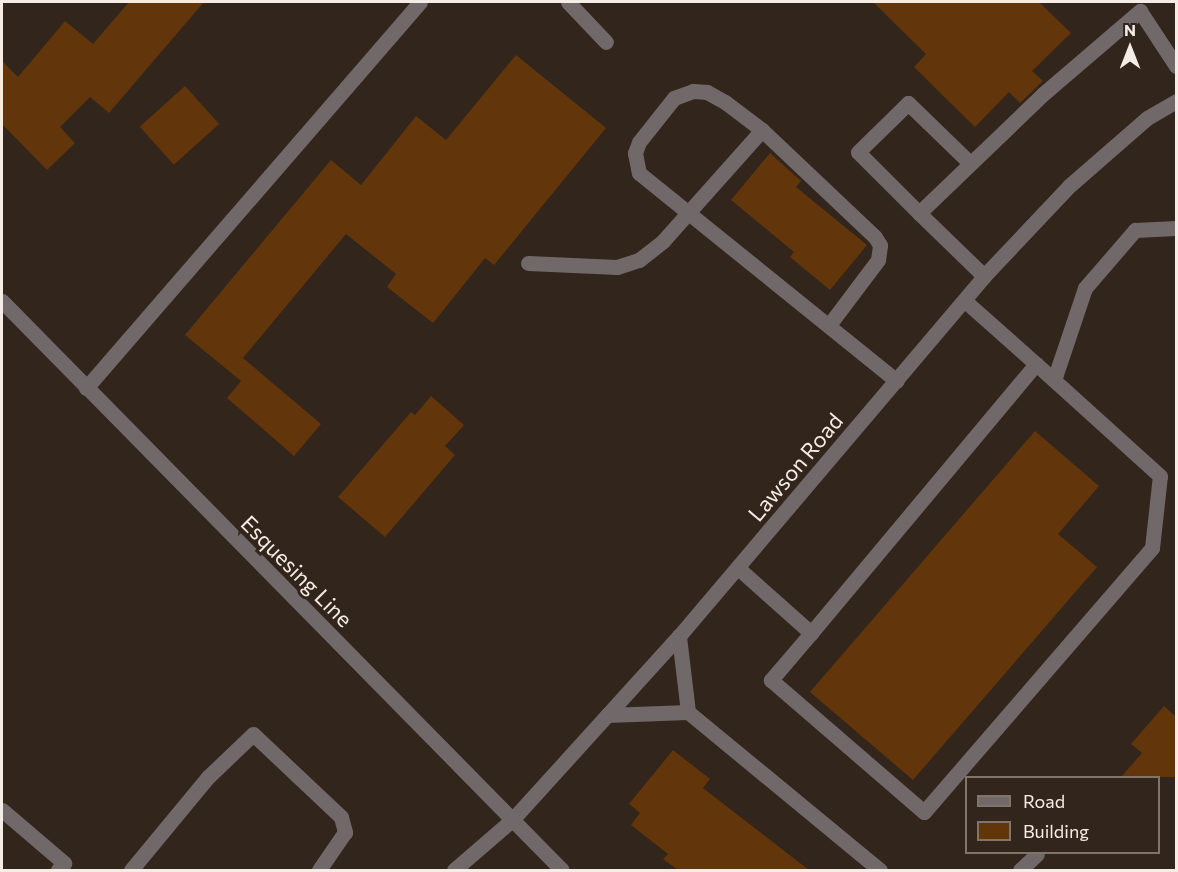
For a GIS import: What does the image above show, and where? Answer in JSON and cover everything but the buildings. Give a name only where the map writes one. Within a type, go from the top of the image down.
[{"type":"street","points":[[86,388],[420,2]]},
{"type":"street","points":[[568,2],[606,42]]},
{"type":"street","points":[[919,213],[1137,6],[1176,66]]},
{"type":"street","points":[[829,326],[878,260],[880,245],[762,130],[707,92],[683,92],[674,98],[639,142],[635,164],[639,173],[897,381]]},
{"type":"street","name":"Lawson Road","points":[[454,870],[512,820],[679,636],[984,276],[1069,186],[1147,118],[1176,101]]},
{"type":"street","points":[[970,163],[908,103],[858,152],[984,276]]},
{"type":"street","points":[[528,263],[617,267],[639,260],[663,242],[762,130]]},
{"type":"street","points":[[1054,380],[1085,288],[1135,230],[1176,228]]},
{"type":"street","name":"Esquesing Line","points":[[2,300],[562,870]]},
{"type":"street","points":[[964,300],[1036,364],[1054,380],[1160,476],[1152,548],[924,812],[771,680],[1036,364]]},
{"type":"street","points":[[738,568],[811,633]]},
{"type":"street","points":[[679,636],[688,712]]},
{"type":"street","points":[[607,716],[688,712],[880,870]]},
{"type":"street","points":[[131,870],[208,777],[253,734],[326,799],[341,817],[345,832],[318,870]]},
{"type":"street","points":[[2,810],[64,863],[58,870]]},
{"type":"street","points":[[1020,870],[1037,854]]}]
